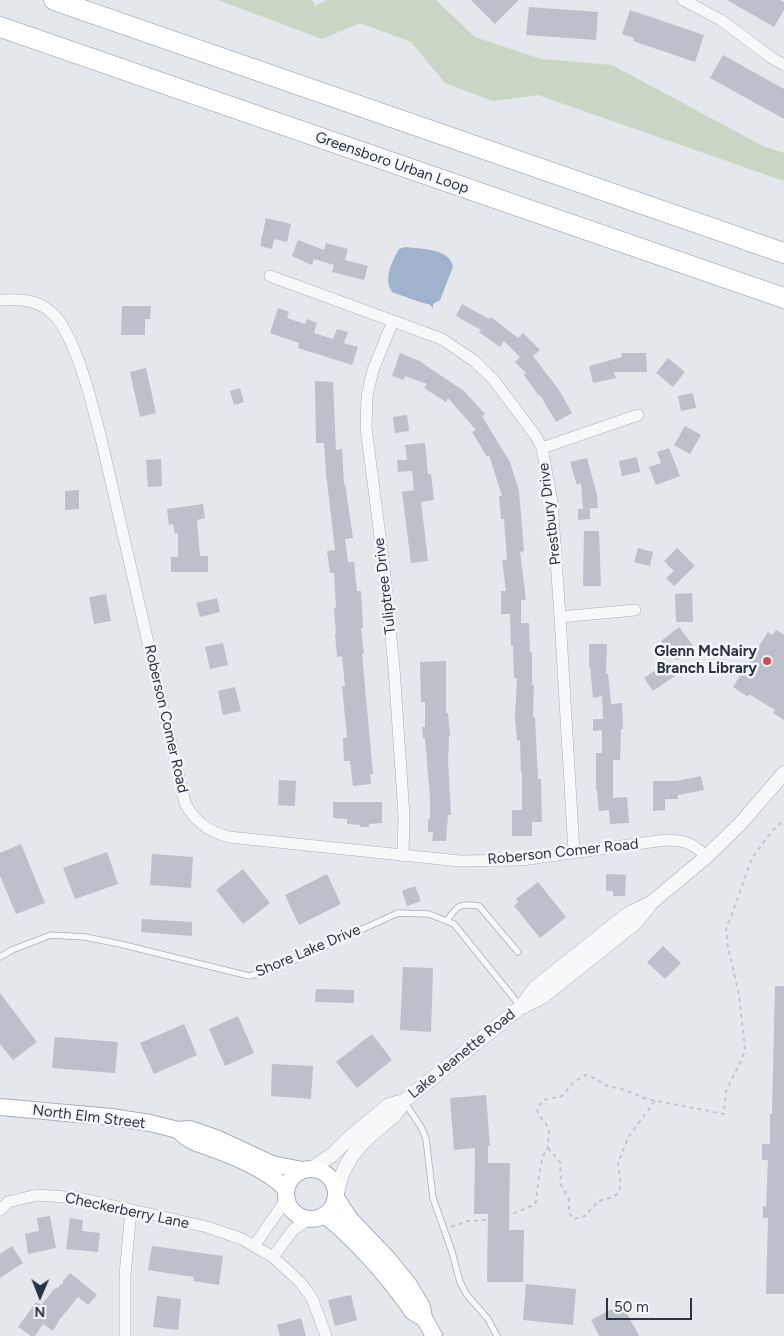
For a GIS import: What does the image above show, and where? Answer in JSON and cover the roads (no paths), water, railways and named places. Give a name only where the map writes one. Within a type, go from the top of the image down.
[{"type":"highway","points":[[54,0],[784,253]]},
{"type":"highway","name":"Greensboro Urban Loop","points":[[0,27],[784,298]]},
{"type":"main road","name":"North Elm Street","points":[[0,1107],[111,1117],[150,1123],[178,1130],[190,1129],[216,1138],[272,1164],[306,1170]]},
{"type":"main road","name":"North Elm Street","points":[[178,1130],[187,1140],[219,1151],[260,1170],[278,1181],[286,1195]]},
{"type":"main road","points":[[337,1195],[331,1211],[317,1219],[301,1218],[294,1213],[286,1195],[292,1178],[306,1170],[326,1173],[331,1179],[350,1219],[389,1260],[409,1285],[422,1306],[424,1318],[434,1336]]},
{"type":"main road","points":[[325,1216],[341,1228],[380,1266],[413,1312],[424,1318]]},
{"type":"street","points":[[683,0],[721,20],[784,65]]},
{"type":"street","name":"Prestbury Drive","points":[[270,276],[442,339],[473,360],[493,379],[542,448],[552,502],[574,852]]},
{"type":"street","name":"Roberson Comer Road","points":[[0,300],[23,299],[42,306],[59,319],[67,332],[91,401],[103,447],[185,803],[199,823],[229,837],[460,861],[499,861],[666,840],[687,842],[698,848],[706,857]]},
{"type":"street","name":"Tuliptree Drive","points":[[393,321],[374,370],[367,396],[366,428],[384,567],[394,668],[404,815],[403,856]]},
{"type":"street","points":[[542,448],[638,414]]},
{"type":"street","points":[[560,616],[635,610]]},
{"type":"street","name":"Lake Jeanette Road","points":[[337,1195],[342,1171],[354,1152],[397,1114],[404,1101],[521,1007],[535,988],[628,914],[651,903],[706,857],[740,824],[784,773]]},
{"type":"street","name":"Lake Jeanette Road","points":[[306,1170],[332,1155],[389,1105],[404,1101]]},
{"type":"street","name":"Checkerberry Lane","points":[[0,1210],[8,1202],[37,1195],[80,1198],[207,1227],[242,1239],[273,1257],[300,1282],[312,1298],[326,1336]]},
{"type":"street","points":[[254,1246],[286,1195]]},
{"type":"street","points":[[123,1335],[125,1275],[132,1210]]},
{"type":"street","points":[[273,1257],[293,1230],[308,1219]]},
{"type":"lane","points":[[447,921],[455,908],[465,904],[479,906],[518,952]]},
{"type":"lane","name":"Shore Lake Drive","points":[[0,957],[12,950],[51,935],[120,944],[249,976],[270,971],[398,913],[429,914],[454,924],[521,1007]]},
{"type":"lane","points":[[404,1101],[426,1138],[433,1198],[460,1282],[467,1295],[488,1319],[497,1336]]},
{"type":"water","points":[[405,247],[434,251],[446,256],[451,261],[453,267],[440,300],[433,304],[433,308],[429,304],[392,292],[389,287],[388,276],[391,265],[399,249]]},
{"type":"place","name":"Glenn McNairy Branch Library","points":[[767,661]]}]
